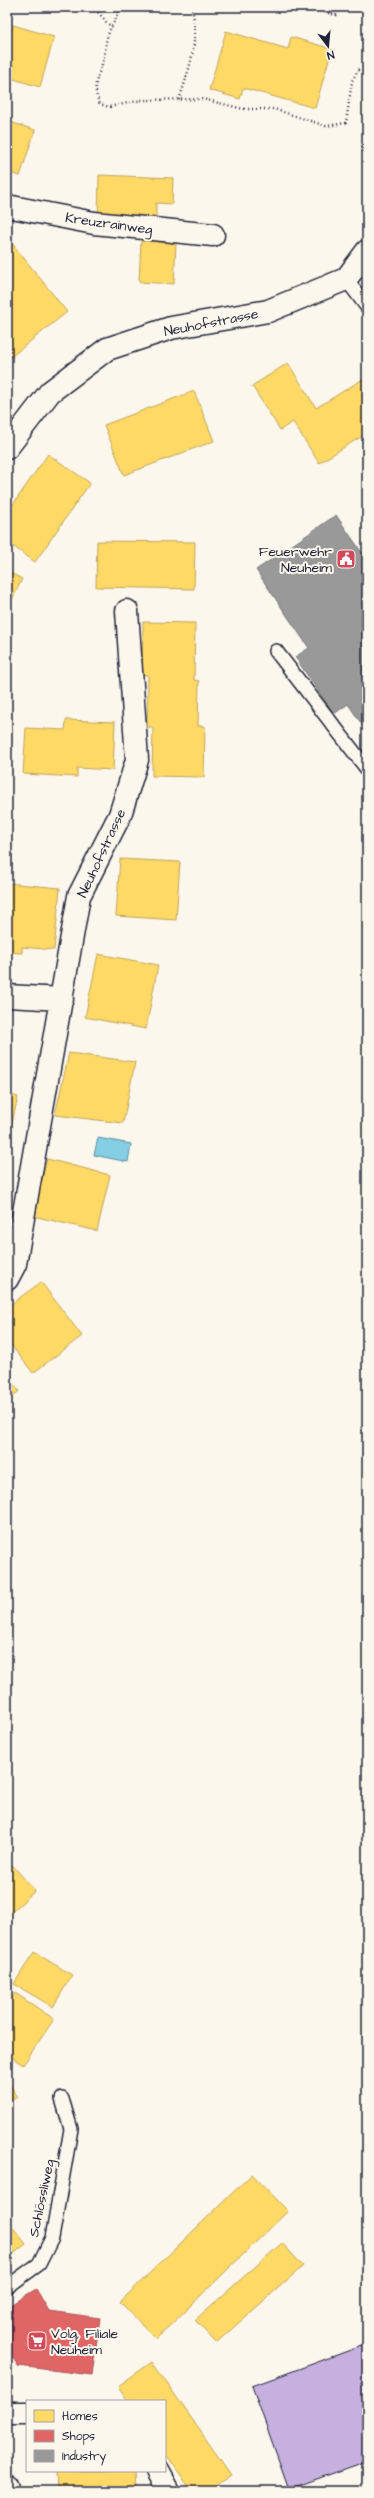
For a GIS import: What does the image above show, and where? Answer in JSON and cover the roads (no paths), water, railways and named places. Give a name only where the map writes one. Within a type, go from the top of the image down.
[{"type":"street","name":"Kreuzrainweg","points":[[7,206],[94,223],[213,235]]},
{"type":"street","points":[[346,279],[367,251]]},
{"type":"street","name":"Neuhofstrasse","points":[[7,448],[50,392],[107,349],[171,328],[268,311],[346,279]]},
{"type":"street","name":"Neuhofstrasse","points":[[7,1278],[15,1264],[79,896],[120,815],[137,760],[127,611]]},
{"type":"street","points":[[7,996],[62,999]]},
{"type":"street","points":[[7,2413],[26,2413]]},
{"type":"street","points":[[158,2472],[168,2491]]},
{"type":"street","points":[[7,2486],[9,2491]]},
{"type":"lane","points":[[346,279],[367,307]]},
{"type":"lane","points":[[276,651],[367,769]]},
{"type":"lane","name":"Schlössliweg","points":[[7,2287],[39,2264],[52,2238],[71,2129],[62,2099]]},
{"type":"water","points":[[98,1138],[131,1144],[128,1162],[94,1155]]},
{"type":"place","name":"Feuerwehr Neuheim","points":[[346,559]]},
{"type":"place","name":"Volg, Filiale Neuheim","points":[[37,2341]]}]
